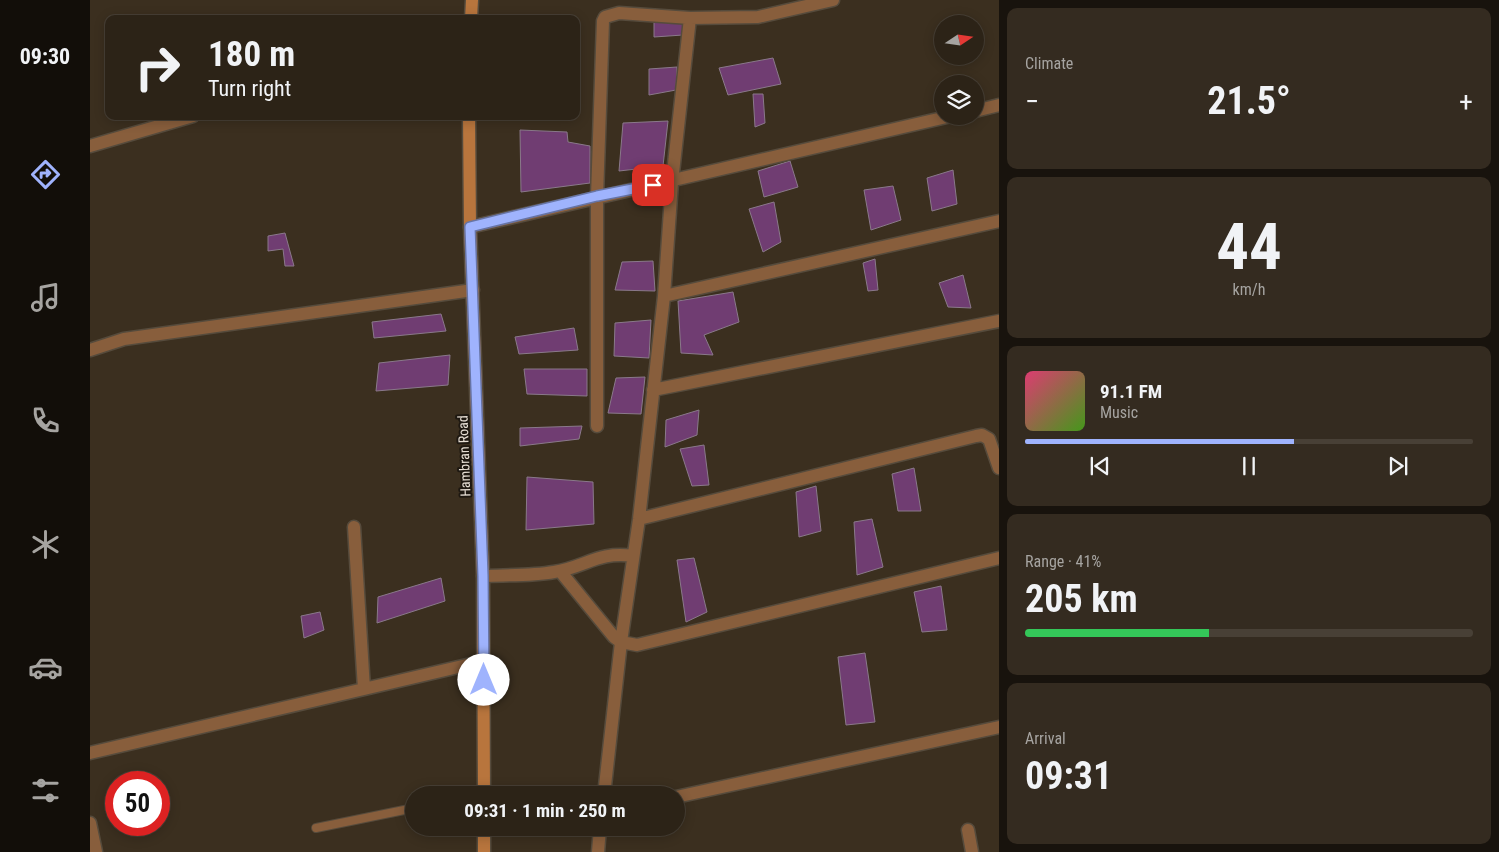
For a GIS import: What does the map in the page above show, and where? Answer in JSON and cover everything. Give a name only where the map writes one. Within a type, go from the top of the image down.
[{"type":"main road","points":[[471,15],[472,0]]},
{"type":"main road","name":"Hambran Road","points":[[469,120],[470,227],[483,576],[484,660],[481,786]]},
{"type":"main road","points":[[484,836],[484,852]]},
{"type":"street","points":[[597,426],[597,196],[603,21],[605,17],[619,14],[690,18],[758,17],[833,0]]},
{"type":"street","points":[[605,786],[621,642],[639,519],[664,296],[672,182],[690,18]]},
{"type":"street","points":[[984,108],[999,105]]},
{"type":"street","points":[[90,146],[178,120]]},
{"type":"street","points":[[470,227],[597,196],[672,182],[934,120]]},
{"type":"street","points":[[664,296],[999,221]]},
{"type":"street","points":[[90,350],[124,340],[473,290]]},
{"type":"street","points":[[653,390],[999,321]]},
{"type":"street","points":[[639,519],[982,435],[989,439],[999,468]]},
{"type":"street","points":[[354,527],[364,689]]},
{"type":"street","points":[[483,576],[560,571],[609,554],[633,556]]},
{"type":"street","points":[[560,571],[606,628],[621,642],[638,645],[999,558]]},
{"type":"street","points":[[90,753],[484,660]]},
{"type":"street","points":[[685,795],[999,727]]},
{"type":"street","points":[[90,823],[96,852]]},
{"type":"street","points":[[968,830],[972,852]]},
{"type":"street","points":[[598,852],[599,836]]},
{"type":"lane","points":[[316,828],[405,810]]},
{"type":"building","points":[[654,22],[683,22],[683,35],[654,37]]},
{"type":"building","points":[[773,58],[781,84],[728,95],[719,68]]},
{"type":"building","points":[[677,67],[676,90],[649,95],[649,69]]},
{"type":"building","points":[[753,94],[763,94],[765,123],[755,127]]},
{"type":"building","points":[[668,121],[663,166],[619,171],[623,123]]},
{"type":"building","points":[[520,130],[567,132],[568,142],[590,146],[590,183],[521,192]]},
{"type":"building","points":[[790,161],[798,187],[764,197],[758,171]]},
{"type":"building","points":[[953,170],[957,204],[932,211],[927,178]]},
{"type":"building","points":[[893,186],[901,220],[871,230],[864,190]]},
{"type":"building","points":[[774,202],[781,242],[763,252],[749,209]]},
{"type":"building","points":[[285,233],[294,266],[285,266],[283,249],[268,251],[268,236]]},
{"type":"building","points":[[875,259],[878,290],[868,291],[863,263]]},
{"type":"building","points":[[653,261],[655,291],[615,290],[622,262]]},
{"type":"building","points":[[963,275],[971,308],[948,307],[939,283]]},
{"type":"building","points":[[733,292],[739,322],[704,335],[713,355],[681,353],[678,301]]},
{"type":"building","points":[[441,314],[446,331],[374,338],[372,322]]},
{"type":"building","points":[[651,320],[649,358],[614,356],[615,323]]},
{"type":"building","points":[[574,328],[578,350],[519,354],[515,337]]},
{"type":"building","points":[[450,355],[448,385],[376,391],[379,363]]},
{"type":"building","points":[[524,369],[587,369],[587,396],[527,394]]},
{"type":"building","points":[[645,377],[641,414],[608,413],[616,378]]},
{"type":"building","points":[[699,410],[697,435],[665,447],[666,420]]},
{"type":"building","points":[[582,426],[579,439],[520,446],[520,428]]},
{"type":"building","points":[[704,445],[709,485],[692,486],[680,449]]},
{"type":"building","points":[[914,468],[921,511],[898,511],[892,474]]},
{"type":"building","points":[[527,477],[593,482],[594,524],[526,530]]},
{"type":"building","points":[[816,486],[821,531],[799,537],[796,492]]},
{"type":"building","points":[[872,519],[883,567],[857,575],[854,522]]},
{"type":"building","points":[[694,558],[707,612],[686,622],[677,560]]},
{"type":"building","points":[[441,578],[445,601],[377,623],[378,597]]},
{"type":"building","points":[[941,586],[947,630],[922,632],[914,592]]},
{"type":"building","points":[[320,612],[324,630],[304,638],[301,616]]},
{"type":"building","points":[[865,653],[875,722],[846,725],[838,657]]},
{"type":"route","points":[[484,680],[483,576],[470,227],[597,196],[653,185]]}]
